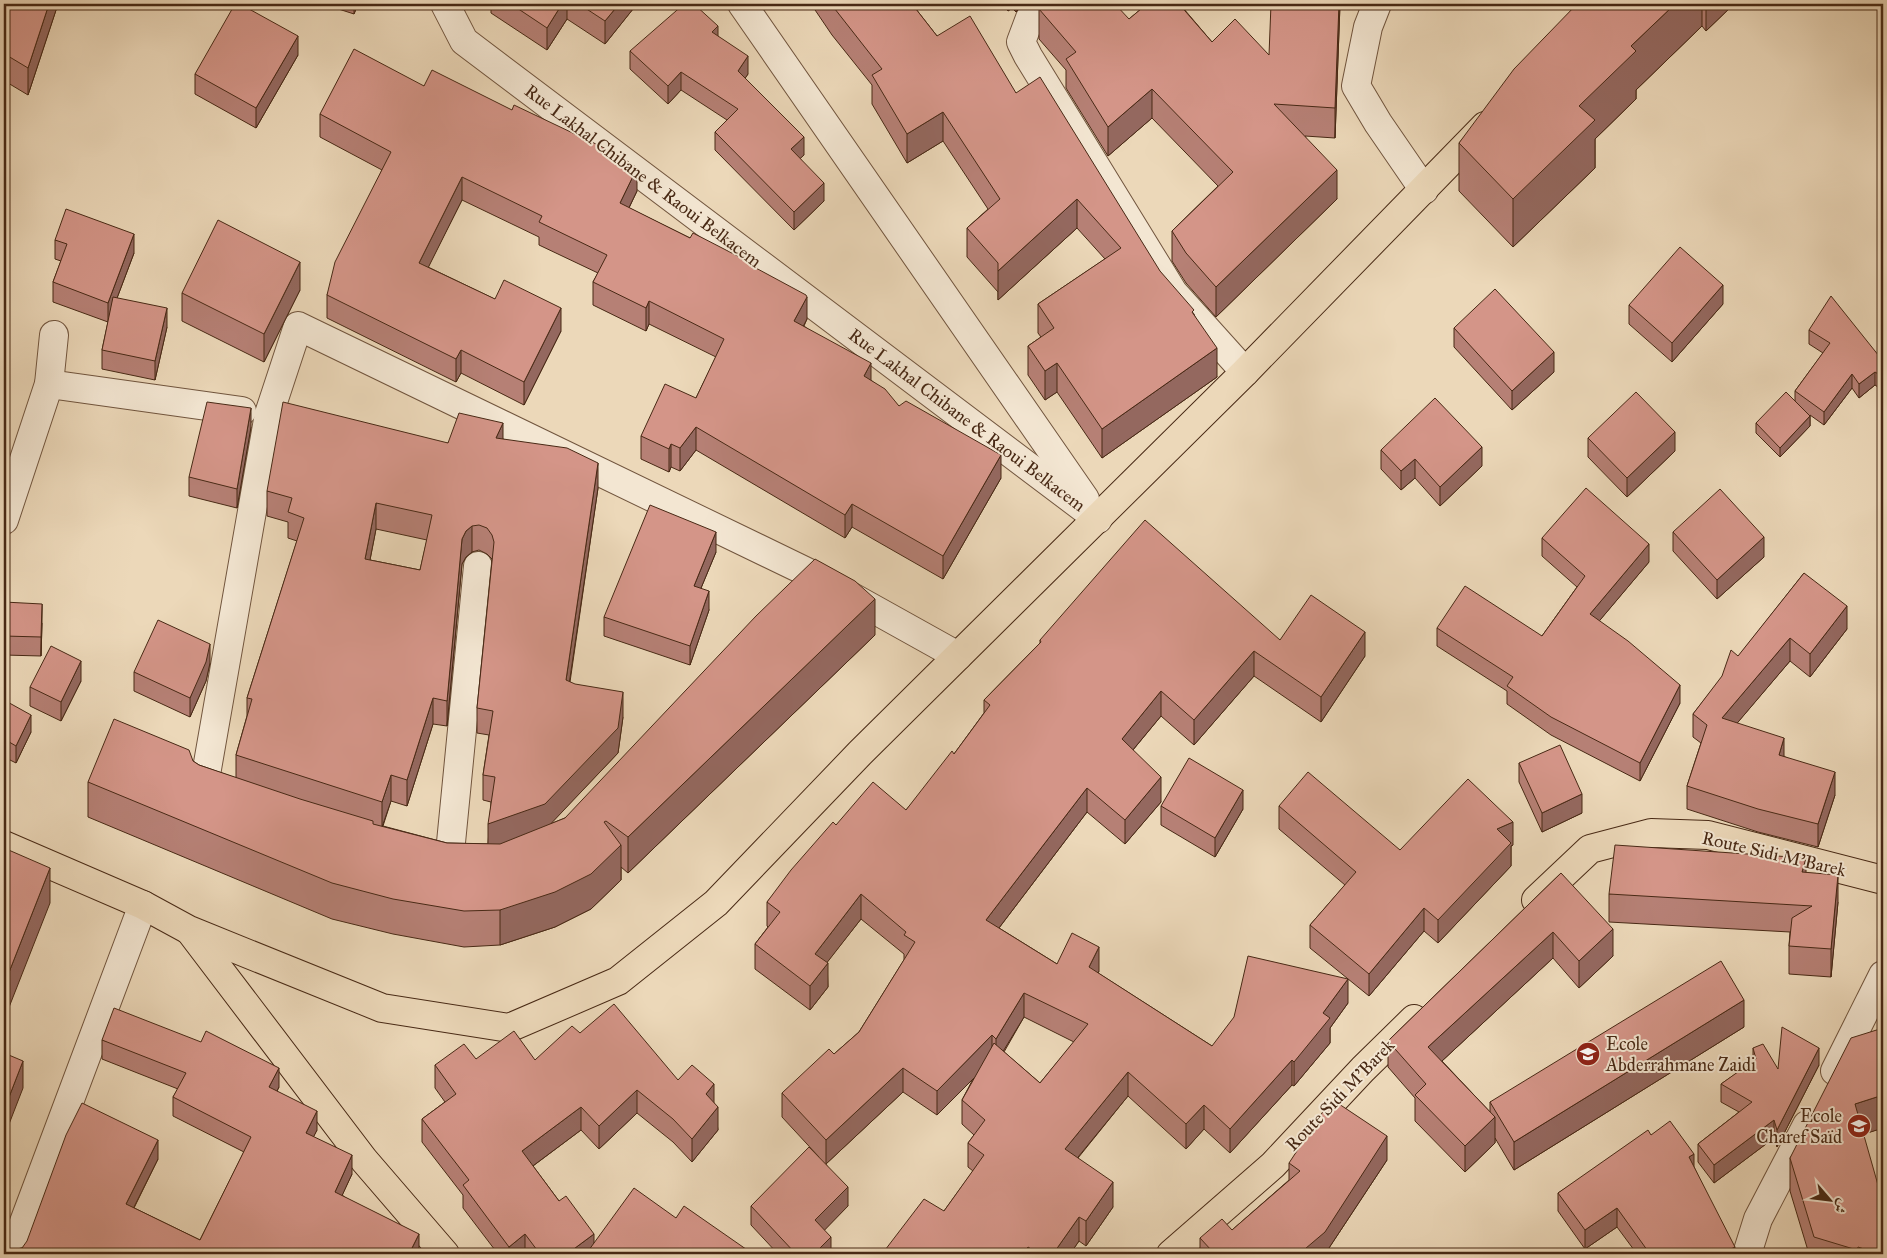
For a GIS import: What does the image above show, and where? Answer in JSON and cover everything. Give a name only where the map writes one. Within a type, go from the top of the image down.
[{"type":"main road","points":[[4,845],[143,905],[189,930],[382,1008],[509,1028],[618,981],[716,903],[860,753],[1245,372],[1499,111]]},
{"type":"main road","name":"Route Sidi M'Barek","points":[[1520,915],[1590,849],[1651,833],[1708,835],[1883,880]]},
{"type":"main road","points":[[189,930],[364,1160],[445,1254]]},
{"type":"main road","name":"Route Sidi M'Barek","points":[[1171,1254],[1273,1165],[1363,1069],[1432,1002]]},
{"type":"street","name":"Rue Lakhal Chibane & Raoui Belkacem","points":[[446,4],[464,41],[1098,519]]},
{"type":"street","name":"Rue Lakhal Chibane & Raoui Belkacem","points":[[742,4],[1098,519]]},
{"type":"street","points":[[1045,4],[1030,18],[1021,42],[1028,56],[1173,292],[1245,372]]},
{"type":"street","points":[[1377,4],[1368,27],[1356,86],[1378,123],[1424,190]]},
{"type":"street","points":[[240,798],[204,786],[269,414],[298,326],[809,574],[958,656]]},
{"type":"street","points":[[4,520],[49,384],[54,335]]},
{"type":"street","points":[[49,384],[269,414]]},
{"type":"street","points":[[449,863],[478,566]]},
{"type":"street","points":[[789,595],[809,574]]},
{"type":"street","points":[[422,855],[449,863],[477,864]]},
{"type":"street","points":[[12,1254],[143,905]]},
{"type":"street","points":[[1747,1254],[1758,1219],[1883,975]]},
{"type":"building","points":[[4,4],[49,4],[28,68],[8,56],[4,67]]},
{"type":"building","points":[[235,4],[240,4],[298,36],[256,108],[195,74]]},
{"type":"building","points":[[511,4],[562,4],[547,28]]},
{"type":"building","points":[[579,4],[619,4],[605,21]]},
{"type":"building","points":[[684,4],[694,4],[718,26],[712,32],[748,56],[738,71],[804,137],[791,149],[824,183],[794,212],[715,132],[738,109],[681,72],[668,86],[630,51]]},
{"type":"building","points":[[831,4],[912,4],[937,36],[970,16],[1016,93],[1040,77],[1160,271],[1194,310],[1192,312],[1217,348],[1102,429],[1057,363],[1045,371],[1028,346],[1054,328],[1038,304],[1121,248],[1077,199],[998,271],[998,263],[967,228],[1000,199],[943,112],[907,134],[872,75],[882,69]]},
{"type":"building","points":[[1041,4],[1115,4],[1129,19],[1147,4],[1179,4],[1212,42],[1235,19],[1269,55],[1271,4],[1339,4],[1335,108],[1274,104],[1337,170],[1216,287],[1186,253],[1172,231],[1233,172],[1152,89],[1108,127],[1066,59],[1076,52],[1039,9]]},
{"type":"building","points":[[1577,4],[1675,4],[1631,46],[1636,51],[1579,106],[1595,120],[1513,199],[1459,143],[1514,69]]},
{"type":"building","points":[[354,49],[424,86],[432,70],[512,110],[514,105],[619,155],[637,168],[620,203],[690,238],[693,233],[755,265],[754,267],[806,295],[807,297],[794,321],[871,363],[864,376],[885,389],[899,406],[906,401],[1001,455],[943,556],[852,504],[845,515],[696,427],[680,448],[671,444],[669,449],[641,436],[665,384],[696,398],[724,339],[649,301],[646,308],[593,282],[607,255],[539,222],[542,216],[462,177],[419,263],[495,299],[504,280],[561,308],[524,382],[461,350],[456,359],[327,295],[335,262],[391,152],[320,114]]},
{"type":"building","points":[[66,209],[134,234],[108,303],[53,282],[67,244],[55,240]]},
{"type":"building","points":[[218,220],[300,262],[264,334],[182,293]]},
{"type":"building","points":[[1680,247],[1723,285],[1672,343],[1629,305]]},
{"type":"building","points":[[1495,289],[1554,352],[1512,391],[1454,328]]},
{"type":"building","points":[[1831,296],[1883,361],[1883,377],[1875,372],[1859,384],[1852,374],[1824,412],[1795,391],[1830,343],[1809,330]]},
{"type":"building","points":[[113,297],[167,308],[155,361],[102,350]]},
{"type":"building","points":[[1636,392],[1675,432],[1627,478],[1588,438]]},
{"type":"building","points":[[1786,392],[1810,416],[1780,448],[1756,423]]},
{"type":"building","points":[[1435,398],[1482,447],[1440,487],[1415,459],[1401,471],[1381,450]]},
{"type":"building","points":[[207,402],[251,408],[237,489],[189,477]]},
{"type":"building","points":[[283,402],[448,443],[459,413],[503,423],[496,438],[567,448],[598,463],[566,680],[575,684],[623,692],[618,728],[545,804],[488,824],[495,777],[483,775],[493,711],[477,708],[494,542],[487,528],[479,525],[472,526],[466,531],[462,539],[447,701],[433,698],[407,780],[391,775],[382,802],[236,755],[252,699],[247,698],[304,518],[288,512],[292,498],[267,491]],"holes":[[[376,503],[432,515],[420,570],[365,559]]]},
{"type":"building","points":[[1586,488],[1649,544],[1590,614],[1628,641],[1680,685],[1640,763],[1551,717],[1507,686],[1513,677],[1437,628],[1465,586],[1542,636],[1585,576],[1542,538]]},
{"type":"building","points":[[1720,489],[1764,537],[1717,580],[1673,532]]},
{"type":"building","points":[[650,505],[716,532],[694,586],[709,591],[690,646],[604,617]]},
{"type":"building","points":[[1145,520],[1280,640],[1311,595],[1365,632],[1321,697],[1254,651],[1194,720],[1161,691],[1122,739],[1161,777],[1125,820],[1087,788],[986,920],[1057,964],[1072,933],[1099,947],[1089,967],[1212,1046],[1234,1017],[1248,956],[1348,979],[1323,1013],[1330,1018],[1294,1062],[1292,1060],[1230,1129],[1204,1105],[1186,1124],[1128,1072],[1065,1149],[1113,1182],[1086,1221],[1079,1217],[1053,1254],[1039,1254],[1028,1247],[1023,1254],[882,1254],[924,1199],[944,1211],[984,1155],[968,1143],[985,1120],[962,1100],[994,1043],[1040,1083],[1088,1024],[1024,993],[996,1039],[992,1035],[937,1091],[903,1068],[826,1140],[782,1093],[829,1049],[834,1054],[859,1032],[915,942],[904,935],[906,932],[861,894],[815,954],[828,963],[810,986],[755,944],[780,912],[767,902],[791,870],[833,822],[836,825],[873,782],[906,810],[952,751],[954,754],[990,705],[984,700],[1041,642],[1040,640]]},
{"type":"building","points":[[815,559],[855,581],[875,599],[628,837],[606,821],[604,822],[621,845],[591,874],[555,892],[500,910],[464,911],[393,899],[332,883],[88,782],[114,719],[189,750],[193,761],[199,765],[373,821],[373,824],[447,843],[500,844],[565,818],[756,616]]},
{"type":"building","points":[[1804,573],[1847,606],[1810,654],[1790,638],[1722,718],[1784,738],[1779,755],[1835,772],[1818,824],[1758,809],[1687,786],[1707,725],[1693,714],[1722,676],[1731,650],[1738,656]]},
{"type":"building","points":[[4,602],[42,604],[41,637],[4,636]]},
{"type":"building","points":[[158,620],[210,644],[206,662],[190,698],[134,672]]},
{"type":"building","points":[[51,646],[81,661],[61,702],[30,687]]},
{"type":"building","points":[[4,700],[31,715],[16,746],[4,739]]},
{"type":"building","points":[[1560,745],[1582,794],[1542,813],[1519,763]]},
{"type":"building","points":[[1189,758],[1243,790],[1215,838],[1161,806]]},
{"type":"building","points":[[1308,772],[1400,850],[1468,779],[1513,822],[1497,829],[1511,843],[1438,920],[1424,908],[1369,974],[1310,925],[1356,872],[1279,806]]},
{"type":"building","points":[[1615,845],[1806,858],[1802,872],[1838,875],[1831,949],[1789,946],[1792,918],[1812,906],[1609,894]]},
{"type":"building","points":[[4,848],[50,868],[4,985]]},
{"type":"building","points":[[1561,873],[1613,929],[1579,961],[1553,932],[1428,1047],[1495,1117],[1465,1146],[1415,1095],[1426,1084],[1388,1041]]},
{"type":"building","points":[[1721,961],[1744,1000],[1514,1142],[1490,1102]]},
{"type":"building","points":[[614,1004],[678,1080],[692,1065],[714,1084],[706,1094],[718,1107],[692,1139],[673,1119],[637,1090],[599,1126],[581,1107],[522,1151],[559,1201],[566,1196],[594,1234],[567,1254],[540,1254],[525,1234],[509,1247],[463,1185],[469,1180],[422,1119],[456,1094],[435,1065],[464,1044],[476,1059],[514,1031],[535,1060],[572,1026],[580,1033]]},
{"type":"building","points":[[114,1008],[201,1042],[206,1031],[279,1068],[269,1087],[317,1111],[306,1133],[352,1155],[335,1192],[419,1234],[409,1254],[15,1254],[11,1250],[22,1248],[27,1241],[66,1135],[82,1103],[158,1140],[126,1204],[200,1240],[251,1137],[173,1097],[186,1073],[102,1040]]},
{"type":"building","points":[[1782,1027],[1819,1048],[1777,1130],[1774,1120],[1714,1165],[1698,1144],[1752,1102],[1721,1084],[1756,1059],[1753,1048],[1763,1044],[1778,1069]]},
{"type":"building","points":[[1883,1028],[1883,1095],[1855,1104],[1878,1185],[1883,1187],[1883,1254],[1879,1254],[1858,1247],[1857,1250],[1814,1237],[1790,1158],[1851,1038]]},
{"type":"building","points":[[4,1053],[23,1061],[4,1110]]},
{"type":"building","points":[[1333,1100],[1387,1136],[1325,1232],[1299,1254],[1209,1254],[1212,1251],[1200,1238],[1222,1219],[1232,1230],[1300,1171],[1289,1163],[1324,1110]]},
{"type":"building","points":[[1670,1121],[1694,1154],[1689,1157],[1735,1247],[1721,1254],[1650,1254],[1617,1208],[1585,1230],[1558,1193],[1648,1130],[1651,1135]]},
{"type":"building","points":[[809,1147],[848,1187],[815,1220],[831,1237],[814,1254],[796,1254],[751,1206]]},
{"type":"building","points":[[634,1188],[676,1218],[684,1206],[753,1254],[586,1254]]},
{"type":"building","points":[[4,1190],[8,1192],[4,1204]]},
{"type":"place","name":"Ecole Abderrahmane Zaidi","points":[[1588,1054]]},
{"type":"place","name":"Ecole Charef Saïd","points":[[1859,1126]]}]
